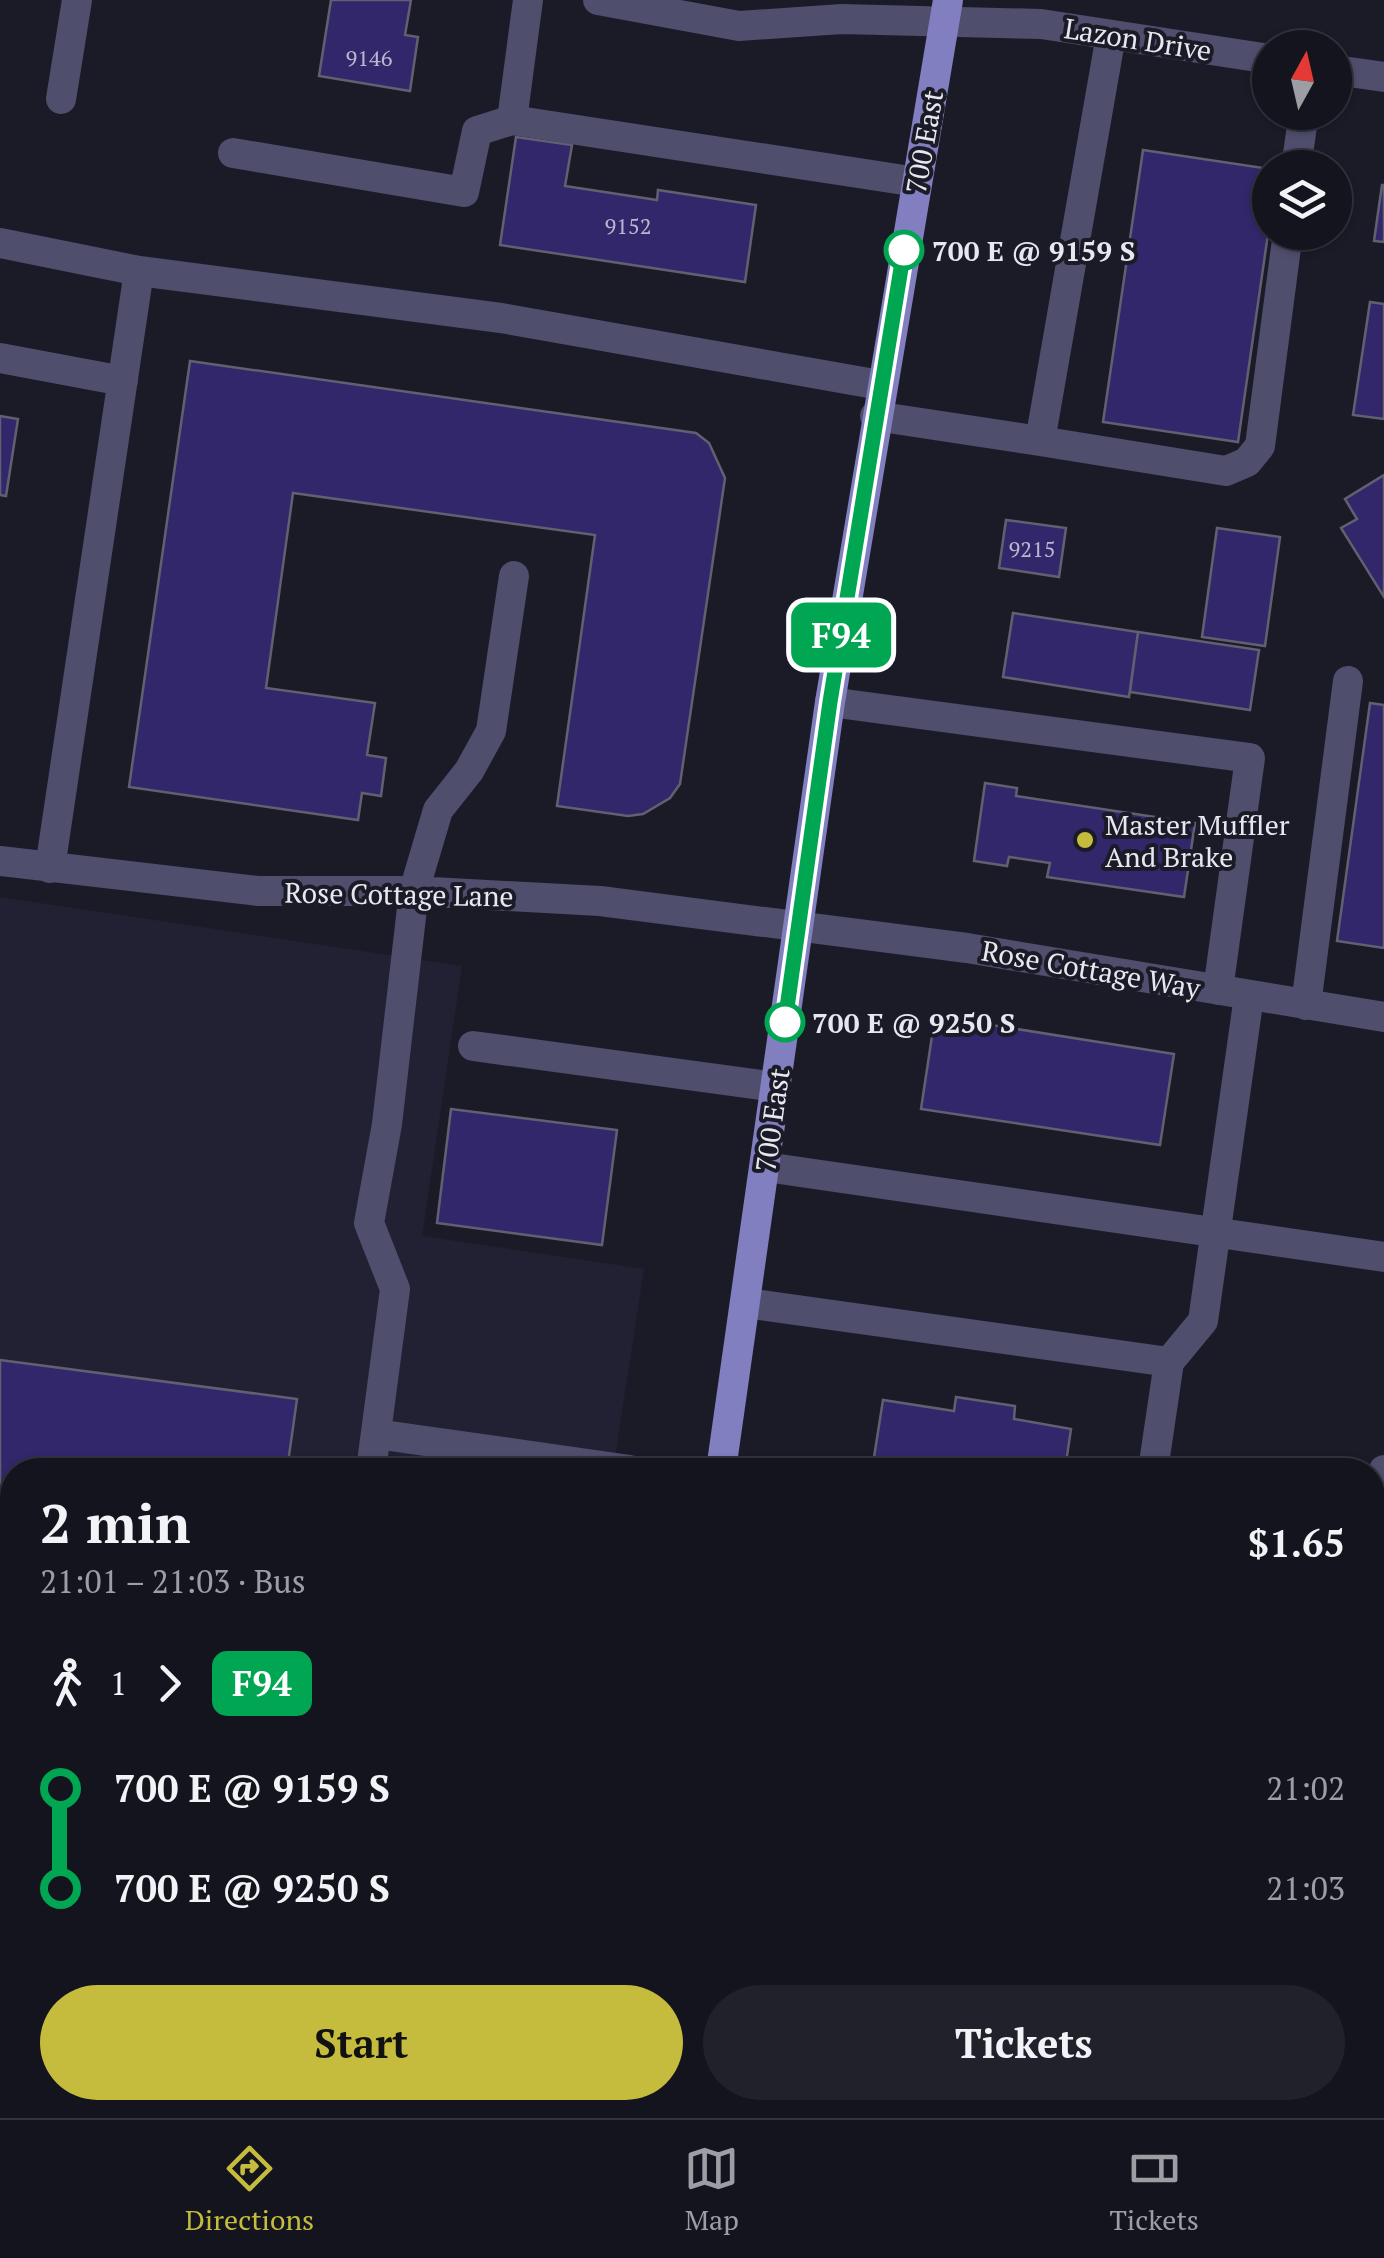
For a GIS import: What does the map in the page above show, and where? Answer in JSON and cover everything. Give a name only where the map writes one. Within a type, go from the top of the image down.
[{"type":"main road","name":"700 East","points":[[723,1458],[830,702],[946,10]]},
{"type":"street","points":[[61,99],[77,0]]},
{"type":"street","points":[[512,120],[528,0]]},
{"type":"street","name":"Lazon Drive","points":[[598,0],[739,26],[946,10],[1252,57]]},
{"type":"street","points":[[1040,441],[1111,35]]},
{"type":"street","points":[[1352,72],[1384,77]]},
{"type":"street","points":[[233,153],[464,192],[477,132],[512,120],[917,182]]},
{"type":"street","points":[[0,243],[139,271],[502,318],[880,386]]},
{"type":"street","points":[[875,416],[1226,471],[1247,462],[1260,446],[1286,250]]},
{"type":"street","points":[[50,868],[139,271]]},
{"type":"street","points":[[0,358],[123,381]]},
{"type":"street","points":[[373,1458],[395,1290],[369,1223],[387,1124],[414,891],[438,810],[469,771],[491,730],[514,576]]},
{"type":"street","points":[[1306,1005],[1348,682]]},
{"type":"street","points":[[830,702],[1250,758],[1218,990]]},
{"type":"street","name":"Rose Cottage Lane","points":[[0,861],[258,890],[414,891],[600,901],[798,924]]},
{"type":"street","name":"Rose Cottage Way","points":[[798,924],[1384,1017]]},
{"type":"street","points":[[1155,1458],[1169,1362],[1203,1321],[1249,996]]},
{"type":"street","points":[[473,1046],[776,1087]]},
{"type":"street","points":[[766,1167],[1384,1257]]},
{"type":"street","points":[[746,1303],[1169,1362]]},
{"type":"street","points":[[376,1434],[428,1456],[457,1458]]},
{"type":"shaded area","points":[[0,897],[462,966],[422,1236],[644,1269],[615,1458],[0,1458]]},
{"type":"building","points":[[331,0],[411,0],[405,35],[418,37],[410,91],[319,76]]},
{"type":"building","points":[[516,137],[572,145],[565,186],[657,200],[658,190],[756,205],[745,282],[500,245]]},
{"type":"building","points":[[1143,150],[1252,166],[1252,250],[1266,250],[1238,442],[1103,422]]},
{"type":"building","points":[[1384,185],[1384,242],[1374,241]]},
{"type":"building","points":[[1370,302],[1384,304],[1384,419],[1353,415]]},
{"type":"building","points":[[190,361],[696,433],[709,443],[725,478],[680,784],[670,798],[643,814],[628,816],[557,806],[595,535],[293,493],[266,688],[375,703],[367,755],[386,758],[381,796],[362,793],[358,820],[129,787]]},
{"type":"building","points":[[0,416],[18,419],[6,496],[0,495]]},
{"type":"building","points":[[1384,475],[1384,597],[1341,528],[1357,519],[1345,499]]},
{"type":"building","points":[[1006,520],[1066,528],[1059,577],[999,568]]},
{"type":"building","points":[[1217,528],[1280,537],[1265,646],[1202,637]]},
{"type":"building","points":[[1013,613],[1138,632],[1129,697],[1003,677]]},
{"type":"building","points":[[1138,632],[1259,650],[1250,710],[1130,692]]},
{"type":"building","points":[[1370,703],[1384,705],[1384,948],[1337,941]]},
{"type":"building","name":"Master Muffler And Brake","points":[[985,783],[1017,788],[1016,796],[1195,823],[1184,897],[1047,877],[1050,863],[1009,857],[1007,866],[974,861]]},
{"type":"building","points":[[935,1016],[1174,1054],[1160,1145],[921,1109]]},
{"type":"building","points":[[451,1109],[617,1130],[602,1245],[437,1223]]},
{"type":"building","points":[[0,1360],[297,1399],[289,1458],[0,1458]]},
{"type":"building","points":[[956,1397],[1015,1406],[1014,1419],[1071,1429],[1067,1458],[874,1458],[883,1400],[954,1411]]},
{"type":"bus line","name":"F94","points":[[785,1022],[830,702],[904,250]]},
{"type":"place","name":"700 E @ 9159 S","points":[[904,250]]},
{"type":"place","name":"Master Muffler And Brake","points":[[1085,840]]},
{"type":"place","name":"700 E @ 9250 S","points":[[785,1022]]}]
